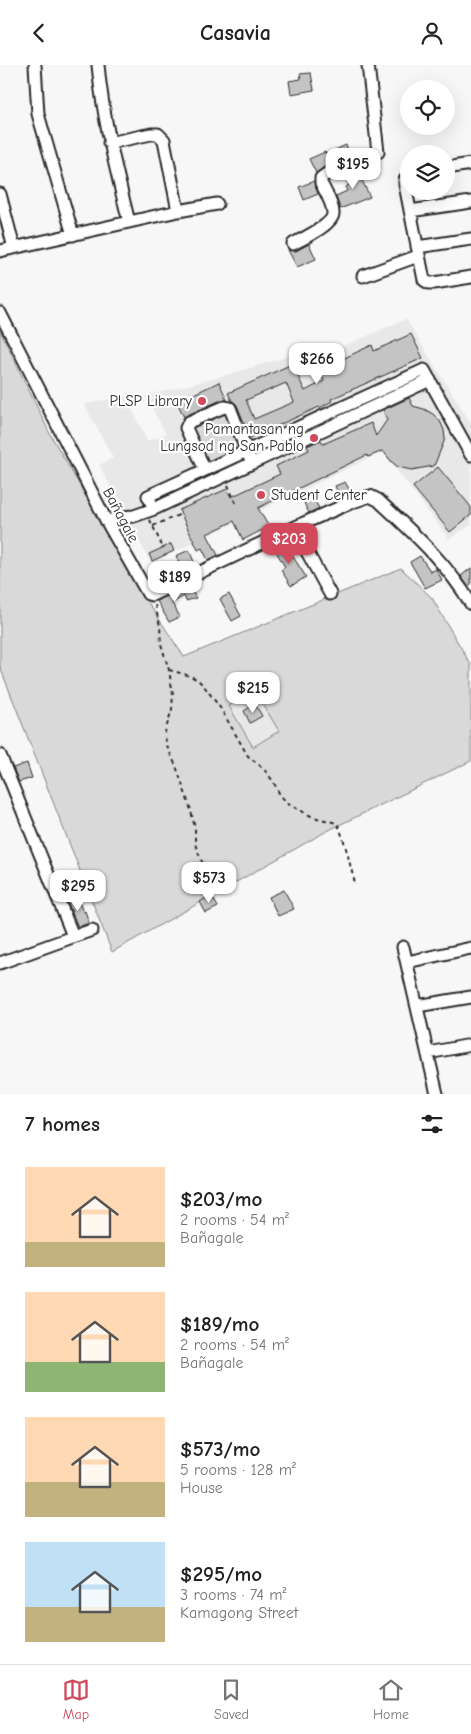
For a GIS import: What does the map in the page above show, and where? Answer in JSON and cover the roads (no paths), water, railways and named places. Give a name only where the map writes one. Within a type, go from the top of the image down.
[{"type":"street","points":[[34,65],[38,114],[73,235]]},
{"type":"street","points":[[98,65],[101,99],[129,222]]},
{"type":"street","points":[[293,244],[333,218],[334,212],[321,183],[321,178],[335,168],[378,152],[368,65]]},
{"type":"street","points":[[110,143],[151,134],[158,135],[164,140],[178,211]]},
{"type":"street","points":[[455,167],[471,164]]},
{"type":"street","points":[[0,194],[14,248]]},
{"type":"street","points":[[408,200],[424,280],[429,283],[471,277]]},
{"type":"street","points":[[410,211],[471,202]]},
{"type":"street","points":[[0,251],[216,204]]},
{"type":"street","points":[[363,276],[418,251],[471,239]]},
{"type":"street","name":"Bañagale","points":[[0,313],[107,522],[146,591],[152,595],[294,528]]},
{"type":"street","points":[[149,511],[148,496],[247,451],[430,380],[471,455]]},
{"type":"street","points":[[205,470],[186,428],[189,422],[224,407],[230,408],[252,463]]},
{"type":"street","points":[[107,522],[120,517],[134,517],[149,511],[252,463],[353,409]]},
{"type":"street","points":[[330,593],[294,528],[370,496],[378,500],[433,551],[471,604]]},
{"type":"street","points":[[0,755],[73,937]]},
{"type":"street","points":[[0,963],[92,929]]},
{"type":"street","points":[[403,947],[437,1094]]},
{"type":"street","points":[[407,962],[471,948]]},
{"type":"street","points":[[417,1006],[471,997]]},
{"type":"street","points":[[428,1053],[471,1045]]},
{"type":"place","name":"PLSP Library","points":[[202,401]]},
{"type":"place","name":"Pamantasan ng Lungsod ng San Pablo","points":[[314,438]]},
{"type":"place","name":"Student Center","points":[[261,495]]}]
